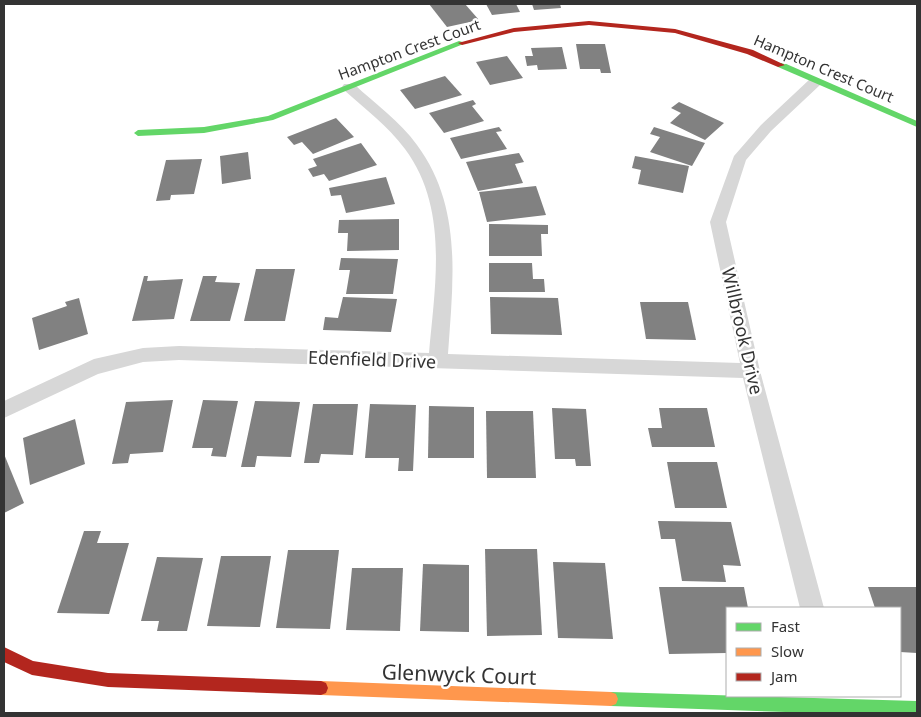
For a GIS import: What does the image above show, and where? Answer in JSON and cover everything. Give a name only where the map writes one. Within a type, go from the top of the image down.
[{"type":"street","name":"Hampton Crest Court","points":[[138,133],[194,133],[246,125],[270,118],[444,49],[484,36],[538,26],[589,23],[675,31],[750,52],[815,82],[917,124]]},
{"type":"street","name":"Willbrook Drive","points":[[812,607],[751,371],[718,222],[739,159],[766,128],[815,82]]},
{"type":"street","points":[[349,88],[402,136],[413,149],[425,167],[440,204],[445,245],[438,361]]},
{"type":"street","name":"Edenfield Drive","points":[[4,410],[94,367],[142,355],[178,353],[751,371]]},
{"type":"street","name":"Glenwyck Court","points":[[4,654],[32,668],[108,680],[917,709]]},
{"type":"building","points":[[429,4],[465,4],[479,20],[447,27]]},
{"type":"building","points":[[486,4],[516,4],[520,12],[492,15]]},
{"type":"building","points":[[532,4],[560,4],[561,8],[534,10]]},
{"type":"building","points":[[576,44],[605,44],[611,73],[601,73],[600,69],[580,69]]},
{"type":"building","points":[[562,47],[567,69],[538,70],[537,65],[527,66],[525,56],[533,56],[531,48]]},
{"type":"building","points":[[507,56],[523,78],[490,85],[476,62]]},
{"type":"building","points":[[445,76],[462,95],[415,109],[400,90]]},
{"type":"building","points":[[473,100],[476,104],[472,106],[484,121],[444,133],[429,113]]},
{"type":"building","points":[[679,102],[724,123],[705,140],[670,123],[681,113],[671,108]]},
{"type":"building","points":[[336,118],[354,137],[313,154],[302,142],[294,145],[287,137]]},
{"type":"building","points":[[499,127],[502,131],[496,132],[507,149],[461,159],[450,138]]},
{"type":"building","points":[[654,127],[705,143],[692,166],[650,152],[660,137],[650,134]]},
{"type":"building","points":[[361,143],[377,165],[329,181],[324,174],[313,177],[308,169],[317,166],[313,159]]},
{"type":"building","points":[[248,152],[251,179],[222,184],[220,156]]},
{"type":"building","points":[[519,153],[524,162],[515,164],[523,183],[478,191],[466,162]]},
{"type":"building","points":[[635,156],[689,166],[683,193],[638,184],[641,170],[632,168]]},
{"type":"building","points":[[202,159],[194,194],[171,195],[170,200],[156,201],[166,160]]},
{"type":"building","points":[[386,177],[395,204],[346,213],[341,195],[331,196],[329,188]]},
{"type":"building","points":[[536,186],[546,215],[487,222],[479,192]]},
{"type":"building","points":[[399,219],[399,250],[347,251],[348,233],[338,233],[339,220]]},
{"type":"building","points":[[489,224],[548,225],[548,234],[541,234],[542,256],[489,256]]},
{"type":"building","points":[[341,258],[398,259],[393,294],[346,294],[350,270],[339,270]]},
{"type":"building","points":[[489,263],[532,263],[533,279],[544,279],[545,292],[489,292]]},
{"type":"building","points":[[256,269],[295,269],[285,321],[244,321]]},
{"type":"building","points":[[144,276],[148,276],[147,281],[183,279],[174,319],[132,321]]},
{"type":"building","points":[[203,276],[217,276],[215,282],[240,283],[230,321],[190,321]]},
{"type":"building","points":[[343,297],[397,299],[391,332],[323,330],[325,317],[338,318]]},
{"type":"building","points":[[490,297],[558,298],[562,335],[491,334]]},
{"type":"building","points":[[79,298],[88,334],[39,350],[32,318],[67,306],[65,302]]},
{"type":"building","points":[[640,302],[688,302],[696,340],[646,339]]},
{"type":"building","points":[[173,400],[163,452],[130,454],[128,463],[112,464],[126,402]]},
{"type":"building","points":[[203,400],[238,401],[226,457],[211,456],[213,448],[192,448]]},
{"type":"building","points":[[255,401],[300,402],[291,457],[257,456],[255,467],[241,467]]},
{"type":"building","points":[[313,404],[358,404],[353,455],[321,454],[319,463],[304,463]]},
{"type":"building","points":[[370,404],[416,405],[413,471],[398,471],[399,458],[365,458]]},
{"type":"building","points":[[429,406],[474,407],[474,458],[428,458]]},
{"type":"building","points":[[552,408],[586,409],[591,466],[576,466],[575,459],[555,459]]},
{"type":"building","points":[[659,408],[707,408],[715,447],[652,447],[648,428],[662,428]]},
{"type":"building","points":[[486,411],[533,411],[536,478],[487,478]]},
{"type":"building","points":[[75,419],[85,464],[30,485],[23,438]]},
{"type":"building","points":[[4,454],[24,503],[4,513]]},
{"type":"building","points":[[667,462],[717,462],[727,508],[675,508]]},
{"type":"building","points":[[658,521],[731,522],[741,566],[723,565],[726,582],[682,581],[675,539],[661,539]]},
{"type":"building","points":[[84,531],[101,531],[97,543],[129,543],[109,614],[57,613]]},
{"type":"building","points":[[485,549],[537,549],[542,635],[487,636]]},
{"type":"building","points":[[288,550],[339,550],[330,629],[276,628]]},
{"type":"building","points":[[221,556],[271,556],[260,627],[207,626]]},
{"type":"building","points":[[157,557],[203,558],[187,631],[157,631],[159,621],[141,621]]},
{"type":"building","points":[[553,562],[605,563],[613,639],[558,638]]},
{"type":"building","points":[[423,564],[469,565],[469,632],[420,631]]},
{"type":"building","points":[[352,568],[403,568],[400,631],[346,630]]},
{"type":"building","points":[[659,587],[744,587],[748,607],[726,607],[726,653],[669,654]]},
{"type":"building","points":[[868,587],[917,587],[917,653],[901,652],[901,607],[875,607]]},
{"type":"traffic: fast","points":[[138,133],[204,130],[270,118],[462,43]]},
{"type":"traffic: fast","points":[[781,65],[917,124]]},
{"type":"traffic: fast","points":[[611,699],[917,709]]},
{"type":"traffic: slow","points":[[321,688],[611,699]]},
{"type":"traffic: jam","points":[[462,43],[514,30],[589,23],[675,31],[750,52],[781,65]]},
{"type":"traffic: jam","points":[[4,654],[32,668],[108,680],[321,688]]}]
